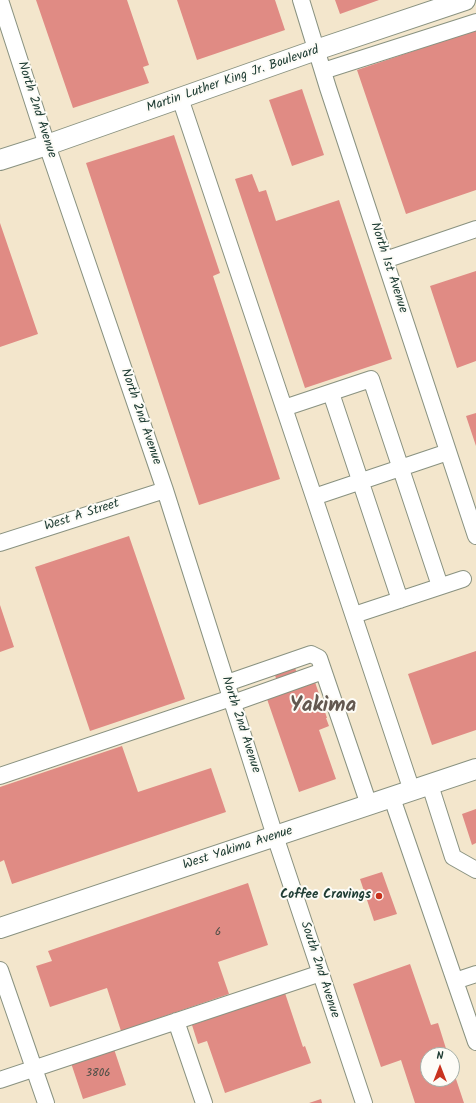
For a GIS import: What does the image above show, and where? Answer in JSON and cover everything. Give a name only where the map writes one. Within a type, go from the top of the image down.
[{"type":"main road","name":"Martin Luther King Jr. Boulevard","points":[[0,160],[465,0]]},
{"type":"main road","name":"West Yakima Avenue","points":[[0,928],[476,770]]},
{"type":"street","name":"North 2nd Avenue","points":[[0,0],[47,145],[165,490],[275,836]]},
{"type":"street","name":"North 1st Avenue","points":[[301,0],[316,50],[476,536]]},
{"type":"street","points":[[323,71],[476,22]]},
{"type":"street","points":[[180,98],[354,616],[421,788],[453,857],[476,870]]},
{"type":"street","points":[[385,260],[476,229]]},
{"type":"street","points":[[284,408],[371,380],[440,586]]},
{"type":"street","points":[[331,393],[400,600]]},
{"type":"street","points":[[314,496],[448,452]]},
{"type":"street","name":"West A Street","points":[[0,543],[165,490]]},
{"type":"street","points":[[354,616],[463,579]]},
{"type":"street","points":[[0,776],[230,695],[323,671],[369,805]]},
{"type":"street","points":[[392,798],[476,1042]]},
{"type":"street","name":"South 2nd Avenue","points":[[275,836],[364,1103]]},
{"type":"street","points":[[0,970],[46,1103]]},
{"type":"street","points":[[0,1080],[321,973]]},
{"type":"street","points":[[455,981],[476,974]]},
{"type":"street","points":[[176,1021],[204,1103]]},
{"type":"building","points":[[36,0],[127,0],[149,65],[143,67],[149,83],[73,108]]},
{"type":"building","points":[[177,0],[275,0],[285,30],[197,60]]},
{"type":"building","points":[[335,0],[379,0],[340,14]]},
{"type":"building","points":[[476,30],[476,190],[406,214],[357,70]]},
{"type":"building","points":[[302,89],[324,155],[292,166],[269,100]]},
{"type":"building","points":[[174,135],[220,273],[213,276],[280,479],[199,505],[86,163]]},
{"type":"building","points":[[252,174],[259,192],[266,190],[276,221],[339,200],[392,359],[305,388],[235,179]]},
{"type":"building","points":[[0,223],[38,334],[0,347]]},
{"type":"building","points":[[476,271],[476,361],[457,368],[430,286]]},
{"type":"building","points":[[476,413],[476,446],[466,416]]},
{"type":"building","points":[[129,536],[185,699],[90,731],[35,567]]},
{"type":"building","points":[[0,605],[14,647],[0,652]]},
{"type":"building","points":[[476,651],[476,730],[432,745],[408,674]]},
{"type":"building","points":[[294,665],[302,687],[315,682],[329,726],[319,730],[336,779],[299,792],[267,699],[281,694],[274,672]]},
{"type":"building","points":[[122,746],[138,792],[211,768],[226,812],[12,884],[4,860],[0,862],[0,787]]},
{"type":"building","points":[[476,809],[476,843],[472,845],[462,814]]},
{"type":"building","points":[[382,872],[397,914],[374,921],[360,879]]},
{"type":"building","points":[[248,883],[268,945],[218,962],[229,994],[121,1031],[107,988],[50,1007],[36,966],[52,961],[48,951]]},
{"type":"building","points":[[410,964],[431,1025],[438,1023],[446,1047],[420,1047],[420,1087],[459,1087],[464,1103],[415,1103],[401,1060],[381,1067],[353,984]]},
{"type":"building","points":[[285,993],[303,1047],[305,1046],[311,1063],[225,1093],[207,1041],[198,1044],[192,1025]]},
{"type":"building","points":[[114,1049],[126,1085],[83,1099],[71,1063]]},
{"type":"building","points":[[321,1099],[322,1103],[309,1103]]},
{"type":"place","name":"Coffee Cravings","points":[[379,896]]},
{"type":"district","name":"Yakima","points":[[323,707]]}]
